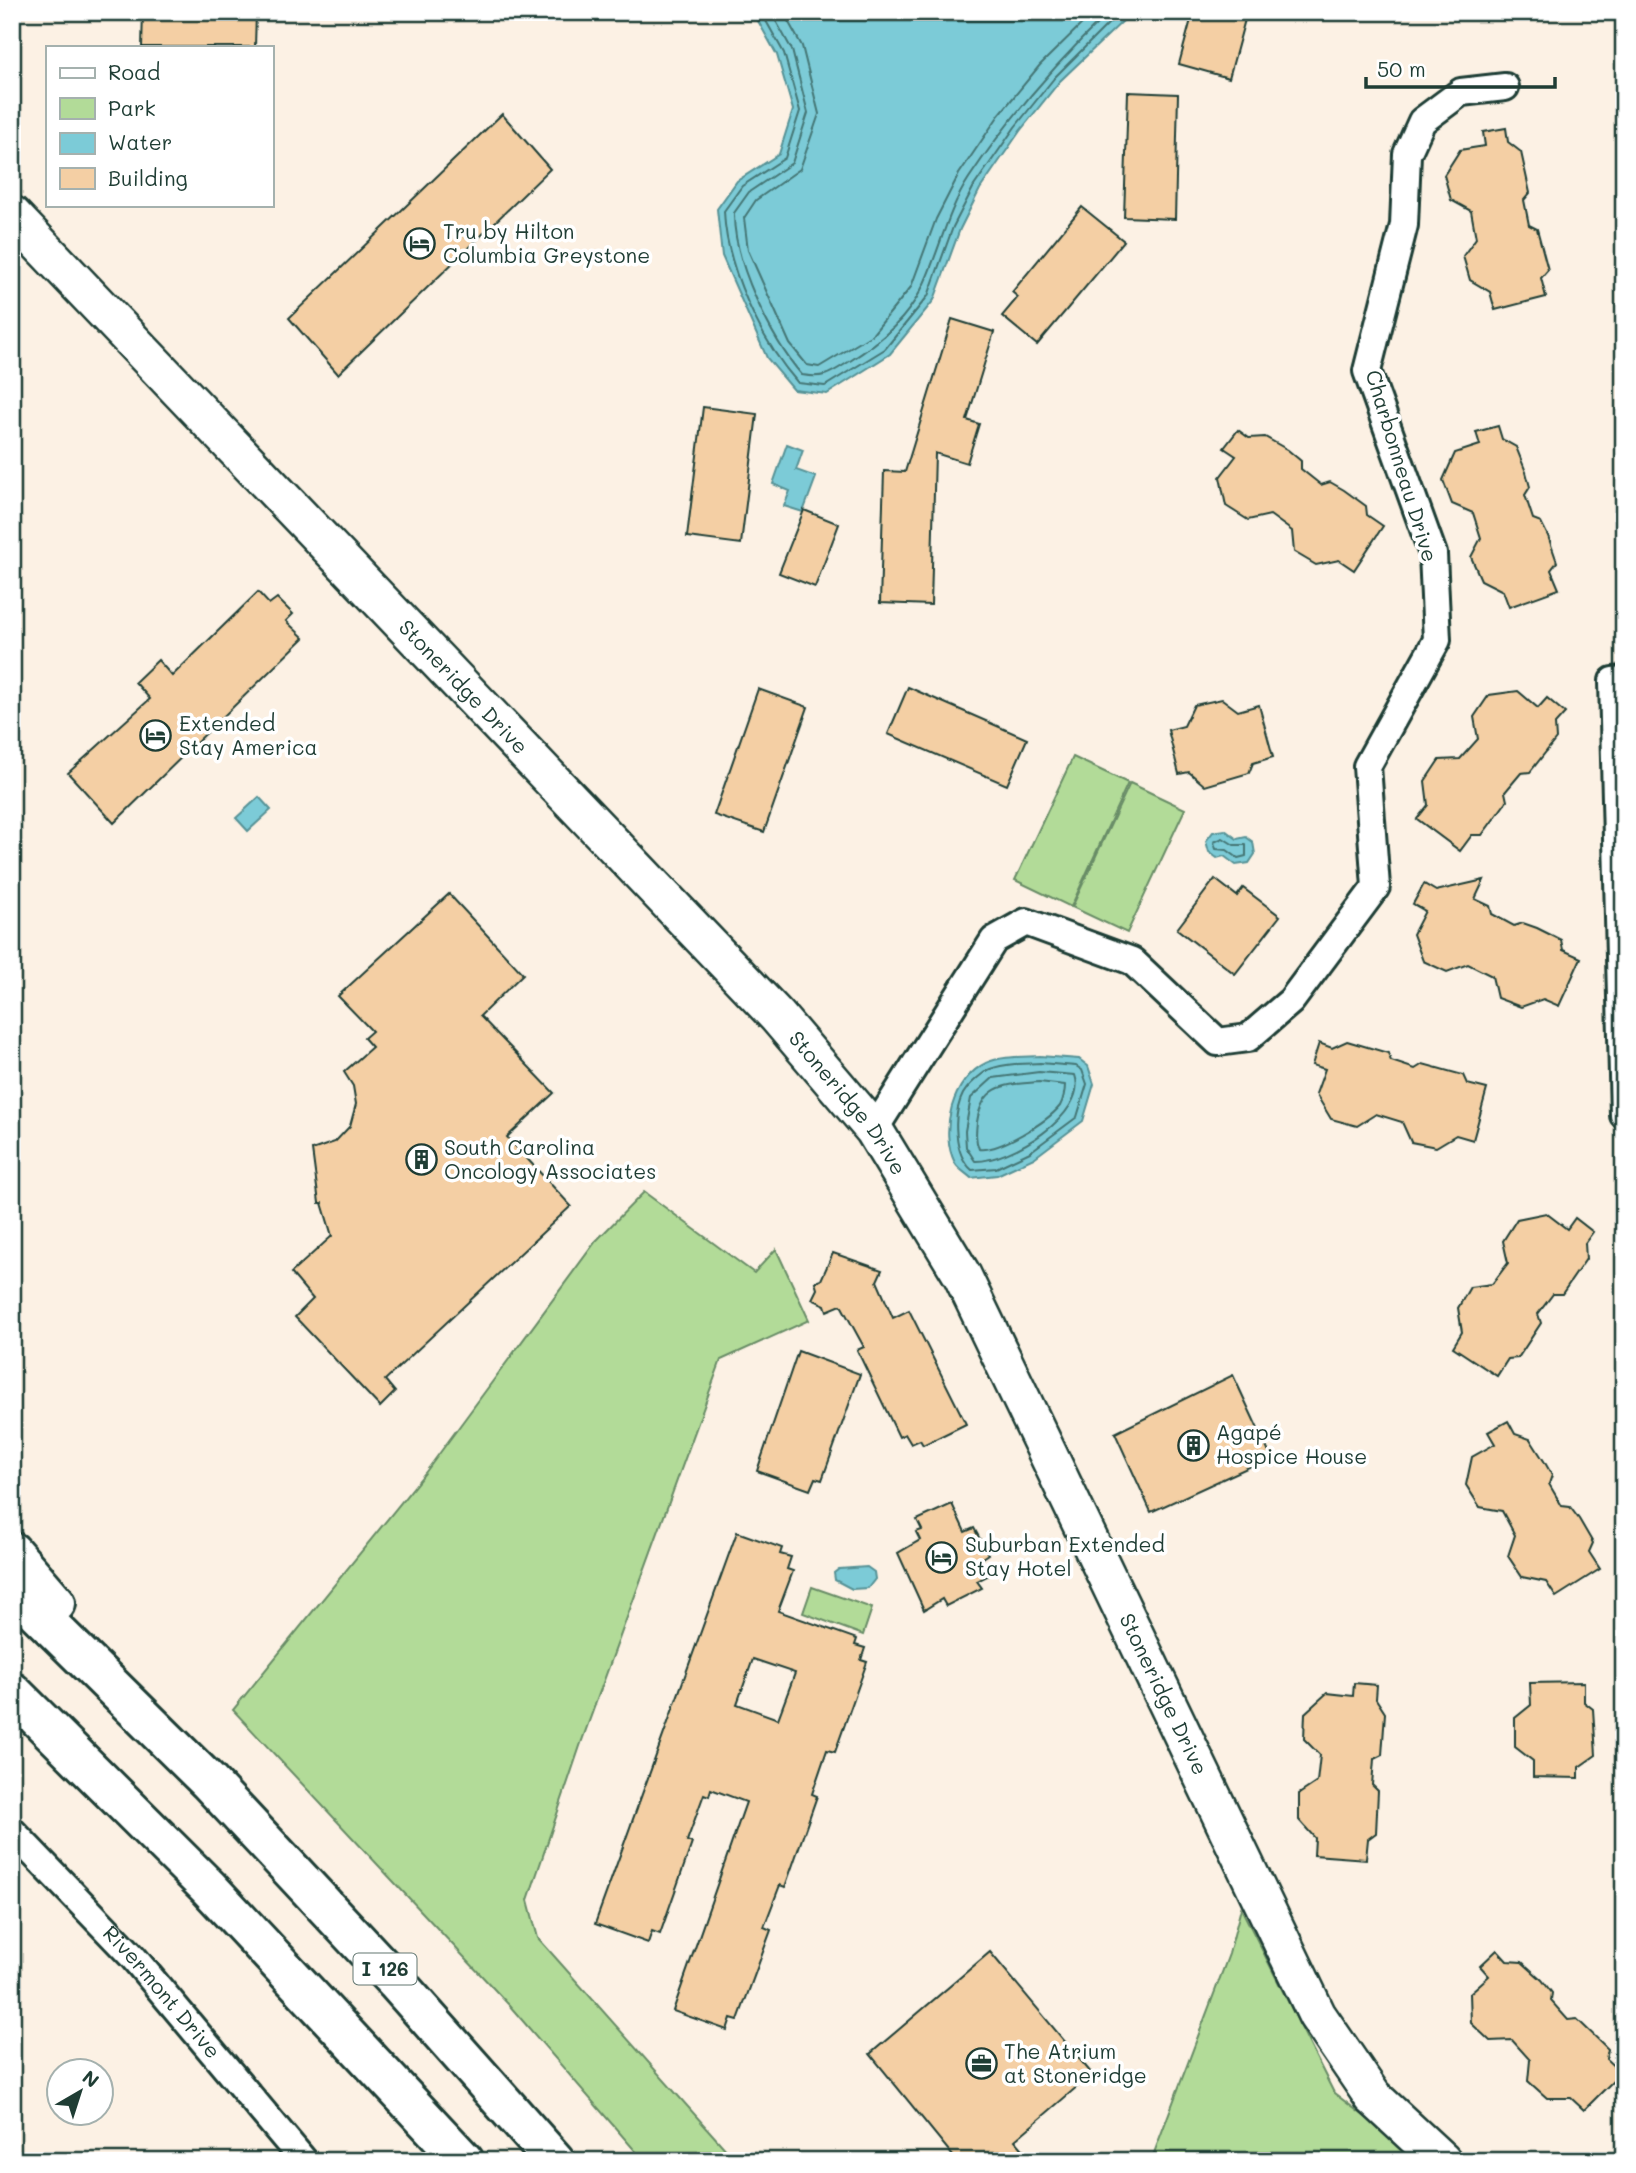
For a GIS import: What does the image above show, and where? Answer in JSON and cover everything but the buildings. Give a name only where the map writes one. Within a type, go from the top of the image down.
[{"type":"highway","points":[[12,1552],[209,1783]]},
{"type":"highway","name":"I 126","points":[[12,1588],[209,1783],[396,1982],[555,2161]]},
{"type":"highway","points":[[12,1692],[208,1887],[464,2161]]},
{"type":"highway","points":[[12,1730],[208,1887]]},
{"type":"street","name":"Charbonneau Drive","points":[[874,1130],[994,940],[1027,922],[1132,961],[1218,1042],[1248,1038],[1291,1001],[1376,887],[1367,766],[1437,640],[1433,554],[1367,371],[1404,225],[1407,154],[1422,121],[1461,92],[1505,87]]},
{"type":"street","name":"Stoneridge Drive","points":[[12,215],[777,1016],[874,1130],[962,1275],[1317,2015],[1373,2097],[1442,2161]]},
{"type":"street","points":[[1618,680],[1624,1115]]},
{"type":"street","name":"Rivermont Drive","points":[[12,1831],[133,1957],[304,2161]]},
{"type":"green space","points":[[1073,757],[1128,783],[1071,907],[1015,880]]},
{"type":"green space","points":[[1130,783],[1185,809],[1127,933],[1072,907]]},
{"type":"green space","points":[[644,1192],[754,1273],[776,1249],[809,1320],[721,1360],[580,1746],[528,1900],[538,1938],[736,2161],[644,2161],[509,2005],[233,1710],[425,1473],[596,1241]]},
{"type":"green space","points":[[812,1587],[872,1608],[863,1635],[803,1613]]},
{"type":"green space","points":[[1241,1908],[1334,2093],[1423,2161],[1151,2161],[1229,1954]]},
{"type":"water","points":[[753,12],[1127,12],[1125,19],[1060,81],[1020,131],[980,189],[960,229],[934,300],[890,354],[827,394],[794,390],[767,358],[722,256],[717,209],[737,181],[779,154],[793,110],[777,55]]},
{"type":"water","points":[[787,444],[803,450],[796,470],[816,477],[803,512],[784,506],[790,491],[773,484]]},
{"type":"water","points":[[259,797],[271,810],[248,831],[236,818]]},
{"type":"water","points":[[1225,830],[1237,839],[1246,837],[1253,842],[1255,854],[1249,863],[1236,865],[1224,856],[1217,858],[1209,852],[1206,841],[1213,832]]},
{"type":"water","points":[[1040,1056],[1079,1059],[1088,1066],[1094,1084],[1083,1121],[1034,1158],[997,1175],[971,1178],[956,1165],[950,1150],[949,1122],[957,1093],[974,1071],[986,1063],[1005,1058]]},
{"type":"water","points":[[867,1567],[874,1572],[875,1579],[868,1588],[852,1589],[835,1580],[834,1573],[839,1569]]},
{"type":"place","name":"Tru by Hilton Columbia Greystone","points":[[420,244]]},
{"type":"place","name":"Extended Stay America","points":[[156,736]]},
{"type":"place","name":"South Carolina Oncology Associates","points":[[421,1160]]},
{"type":"place","name":"Agapé Hospice House","points":[[1193,1445]]},
{"type":"place","name":"Suburban Extended Stay Hotel","points":[[942,1557]]},
{"type":"place","name":"The Atrium at Stoneridge","points":[[981,2064]]}]
